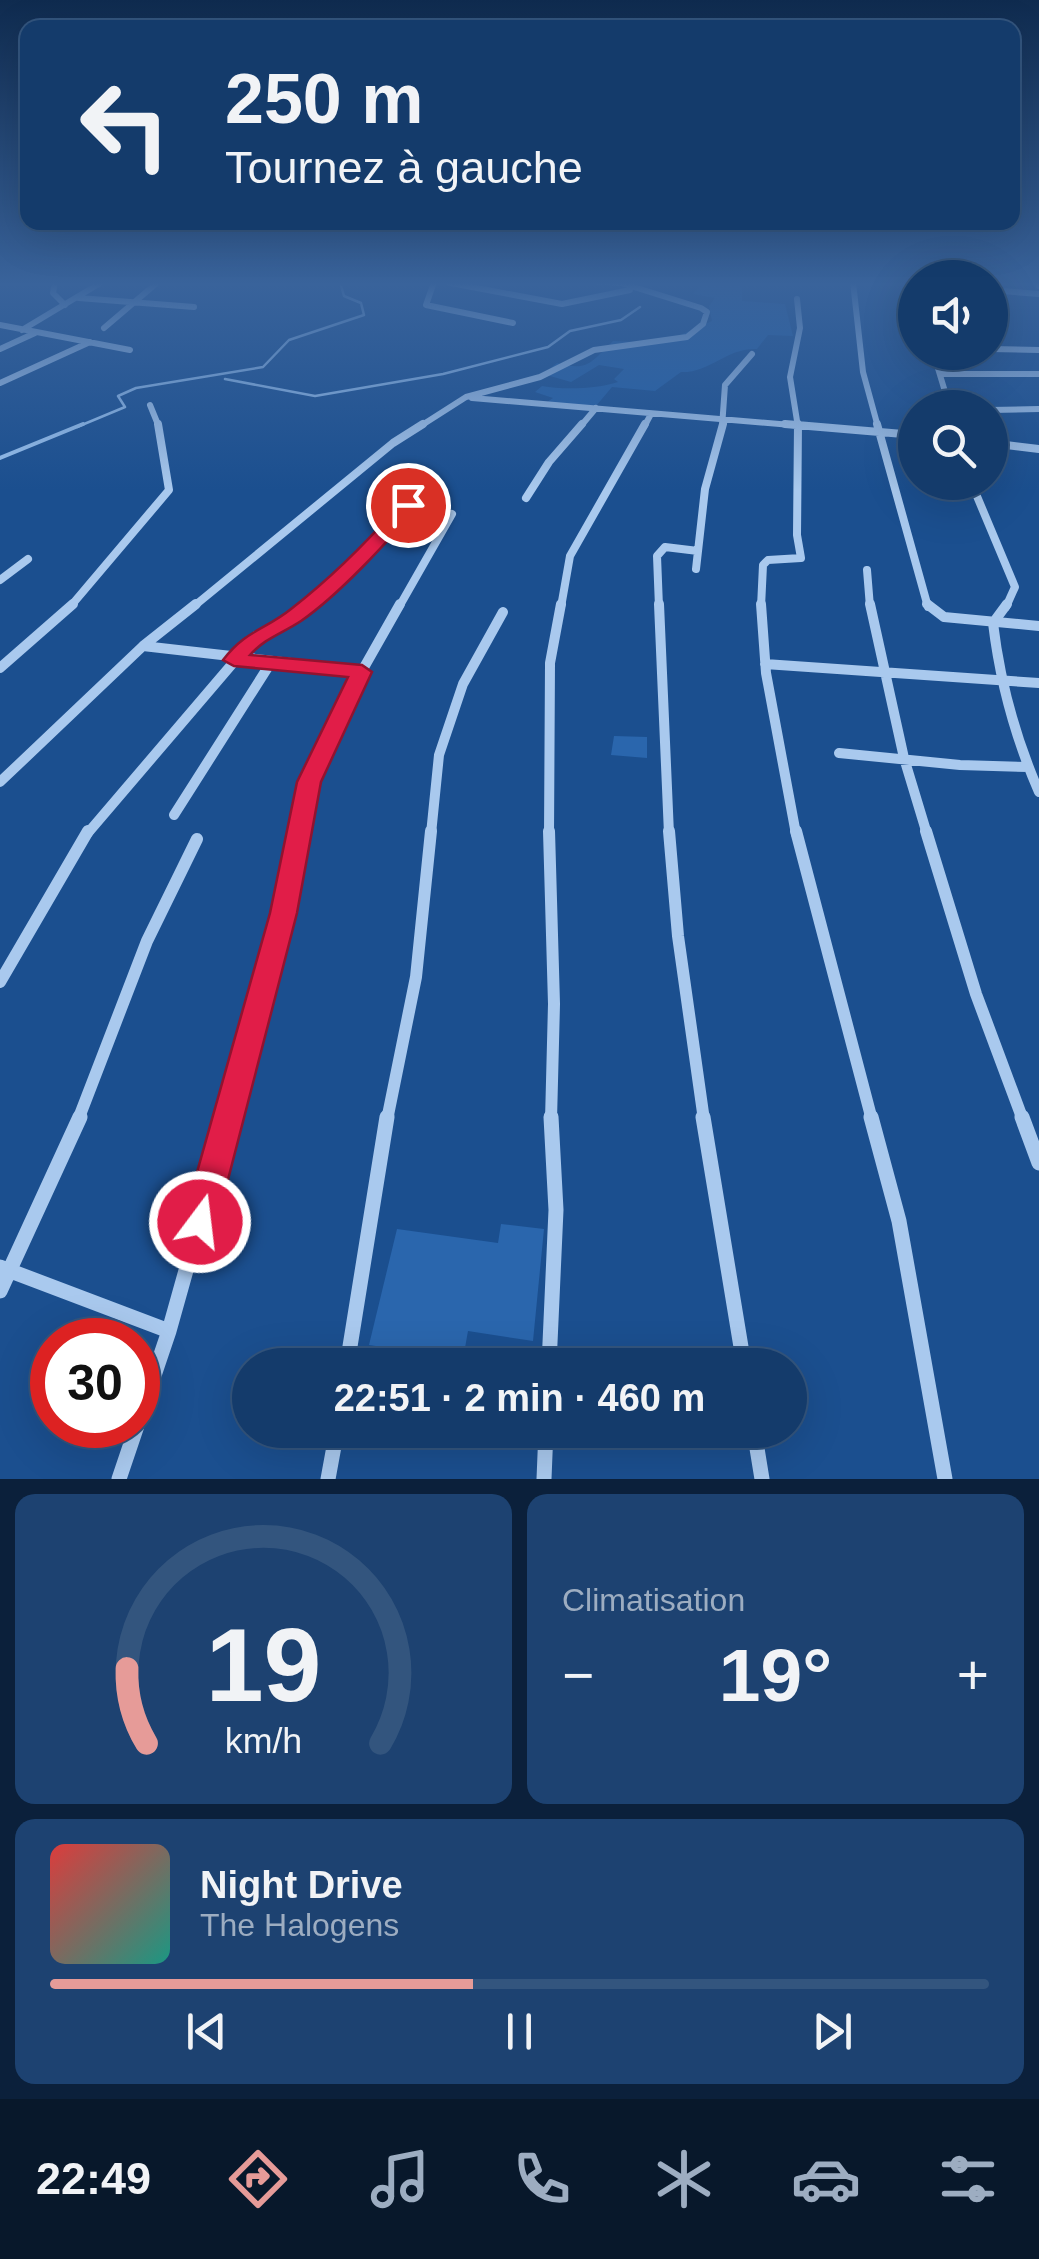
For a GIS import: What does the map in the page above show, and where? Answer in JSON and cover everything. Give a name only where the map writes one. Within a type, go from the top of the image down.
[{"type":"street","points":[[0,383],[70,351]]},
{"type":"street","points":[[0,782],[144,646],[361,474],[393,443],[466,397],[540,377],[592,351]]},
{"type":"street","points":[[795,351],[790,377],[798,426],[796,534],[801,558],[768,560],[763,565],[760,619],[765,664],[792,814],[899,1220],[945,1479]]},
{"type":"street","points":[[861,351],[863,372],[928,608],[944,616],[1039,626]]},
{"type":"street","points":[[696,568],[704,489],[724,418],[726,385],[752,354]]},
{"type":"street","points":[[939,370],[945,390]]},
{"type":"street","points":[[940,374],[1039,374]]},
{"type":"street","points":[[466,397],[898,434]]},
{"type":"street","points":[[0,668],[72,606],[170,490],[160,430],[150,405]]},
{"type":"street","points":[[526,498],[549,462],[596,408]]},
{"type":"street","points":[[1008,410],[1039,409]]},
{"type":"street","points":[[550,1348],[556,1210],[551,1126],[554,1004],[548,800],[550,663],[570,556],[651,414]]},
{"type":"street","points":[[1008,445],[1039,449]]},
{"type":"street","points":[[978,500],[1015,587],[1013,597],[994,623],[1002,682],[1018,745],[1039,792]]},
{"type":"street","points":[[0,982],[92,824],[256,636],[295,616],[381,537],[408,505]]},
{"type":"street","points":[[119,1479],[170,1332],[261,1004],[291,883],[309,782],[362,672],[452,514]]},
{"type":"street","points":[[698,551],[665,547],[657,556],[666,746],[678,932],[700,1100],[741,1348]]},
{"type":"street","points":[[0,580],[28,558]]},
{"type":"street","points":[[867,570],[870,607],[904,758],[976,994],[1039,1163]]},
{"type":"street","points":[[350,1348],[377,1166],[416,977],[439,755],[463,684],[502,612]]},
{"type":"street","points":[[144,646],[234,660],[362,672]]},
{"type":"street","points":[[174,815],[270,664]]},
{"type":"street","points":[[765,664],[1039,683]]},
{"type":"street","points":[[838,753],[960,766],[1028,768]]},
{"type":"street","points":[[0,1291],[5,1268],[81,1114],[147,941],[197,838]]},
{"type":"street","points":[[5,1268],[170,1332]]},
{"type":"street","points":[[328,1479],[334,1448]]},
{"type":"street","points":[[544,1479],[545,1448]]},
{"type":"street","points":[[757,1448],[762,1479]]},
{"type":"shaded area","points":[[603,351],[740,351],[701,369],[681,372],[655,391],[612,387],[596,406],[544,404],[553,398],[535,392],[542,386],[580,388],[618,382],[614,379],[624,369],[599,365],[571,382],[543,374],[557,363],[583,366]]},
{"type":"building","points":[[614,736],[647,737],[647,758],[611,755]]},
{"type":"building","points":[[501,1224],[544,1229],[533,1341],[468,1331],[465,1348],[369,1345],[397,1229],[498,1243]]},
{"type":"waterway","points":[[77,427],[125,407],[118,396],[136,388],[263,367],[278,351]]},
{"type":"waterway","points":[[225,379],[315,396],[443,374],[532,351]]},
{"type":"waterway","points":[[0,458],[83,424]]},
{"type":"route","points":[[200,1222],[284,913],[309,782],[362,672],[234,660],[256,636],[295,616],[381,537],[408,505]]}]
